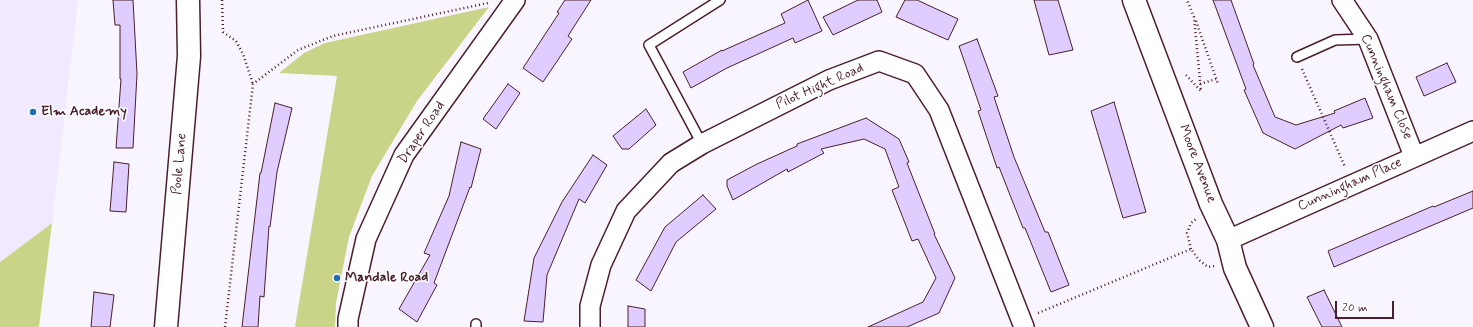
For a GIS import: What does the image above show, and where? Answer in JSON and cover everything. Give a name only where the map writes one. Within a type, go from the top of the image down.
[{"type":"street","name":"Poole Lane","points":[[166,327],[188,56],[188,0]]},
{"type":"street","name":"Moore Avenue","points":[[1134,0],[1211,204],[1228,240],[1235,268],[1262,327]]},
{"type":"street","name":"Cunningham Close","points":[[1342,0],[1368,39],[1414,156]]},
{"type":"street","name":"Draper Road","points":[[348,327],[348,318],[366,239],[404,156],[512,4]]},
{"type":"street","name":"Pilot Hight Road","points":[[590,327],[590,306],[601,265],[626,211],[672,163],[702,144],[829,80],[879,61],[915,74],[939,110],[1017,325]]},
{"type":"street","name":"Cunningham Place","points":[[1228,240],[1473,131]]},
{"type":"lane","points":[[702,144],[649,45],[720,0]]},
{"type":"lane","points":[[1297,57],[1335,40],[1368,39]]},
{"type":"path","points":[[222,0],[223,32],[236,41],[243,54],[253,84],[225,327]]},
{"type":"path","points":[[1187,0],[1218,84]]},
{"type":"path","points":[[253,84],[298,50],[333,36],[496,2],[512,4]]},
{"type":"path","points":[[1186,75],[1201,91],[1194,17]]},
{"type":"path","points":[[1297,57],[1352,184]]},
{"type":"path","points":[[1200,84],[1216,79]]},
{"type":"path","points":[[1211,204],[1191,223],[1188,232],[1191,249],[1199,260],[1208,267],[1217,266],[1235,268]]},
{"type":"path","points":[[1017,325],[1191,249]]},
{"type":"shaded area","name":"Elm Academy","points":[[0,0],[78,0],[52,223],[0,262]]},
{"type":"green space","points":[[489,7],[417,101],[372,176],[349,237],[336,303],[335,327],[295,327],[337,76],[279,73],[304,53],[325,43]]},
{"type":"green space","points":[[52,223],[39,327],[0,327],[0,262]]},
{"type":"building","points":[[113,0],[133,0],[137,74],[133,148],[116,148],[121,79],[120,25],[115,25]]},
{"type":"building","points":[[565,0],[591,0],[568,36],[572,39],[543,82],[523,68],[559,13],[557,12]]},
{"type":"building","points":[[808,0],[822,31],[795,43],[793,38],[727,68],[691,88],[683,72],[722,50],[785,23],[781,14]]},
{"type":"building","points":[[858,0],[877,0],[882,12],[833,35],[823,17]]},
{"type":"building","points":[[905,0],[917,0],[958,19],[948,40],[896,17]]},
{"type":"building","points":[[1034,0],[1058,0],[1073,50],[1049,55]]},
{"type":"building","points":[[1213,0],[1231,0],[1254,64],[1253,65],[1275,117],[1296,125],[1335,113],[1334,111],[1365,98],[1373,118],[1343,128],[1341,125],[1295,149],[1263,133],[1244,90],[1246,89]]},
{"type":"building","points":[[977,39],[998,96],[994,97],[1014,157],[1045,232],[1048,232],[1069,285],[1051,292],[1025,228],[1023,228],[999,167],[997,168],[978,111],[981,110],[959,46]]},
{"type":"building","points":[[1447,63],[1456,82],[1424,96],[1416,77]]},
{"type":"building","points":[[508,84],[520,93],[496,129],[483,119]]},
{"type":"building","points":[[1114,102],[1146,212],[1123,218],[1091,111]]},
{"type":"building","points":[[275,103],[292,108],[277,172],[270,227],[269,226],[264,297],[260,296],[258,327],[242,327],[260,173]]},
{"type":"building","points":[[646,109],[656,125],[629,149],[622,149],[613,136]]},
{"type":"building","points":[[866,118],[899,139],[909,162],[907,163],[934,234],[955,278],[939,313],[907,327],[868,327],[923,302],[936,278],[918,239],[912,241],[892,190],[899,187],[885,149],[864,139],[821,149],[824,153],[788,172],[787,169],[733,200],[727,186],[727,180],[757,164],[797,146],[797,144]]},
{"type":"building","points":[[461,142],[481,149],[471,188],[470,187],[434,283],[437,285],[417,322],[399,309],[430,255],[424,253],[449,196]]},
{"type":"building","points":[[593,155],[607,165],[585,203],[579,199],[547,275],[543,322],[524,321],[534,258],[562,202]]},
{"type":"building","points":[[114,162],[129,164],[126,212],[110,211]]},
{"type":"building","points":[[1473,191],[1473,208],[1334,267],[1328,251],[1433,206],[1434,207]]},
{"type":"building","points":[[703,195],[716,209],[676,242],[651,291],[636,280],[665,227]]},
{"type":"building","points":[[1324,290],[1342,327],[1322,327],[1307,297]]},
{"type":"building","points":[[94,292],[114,295],[110,327],[91,327]]},
{"type":"building","points":[[628,306],[645,309],[645,327],[628,327]]},
{"type":"place","name":"Elm Academy","points":[[33,112]]},
{"type":"place","name":"Mandale Road","points":[[337,278]]}]
